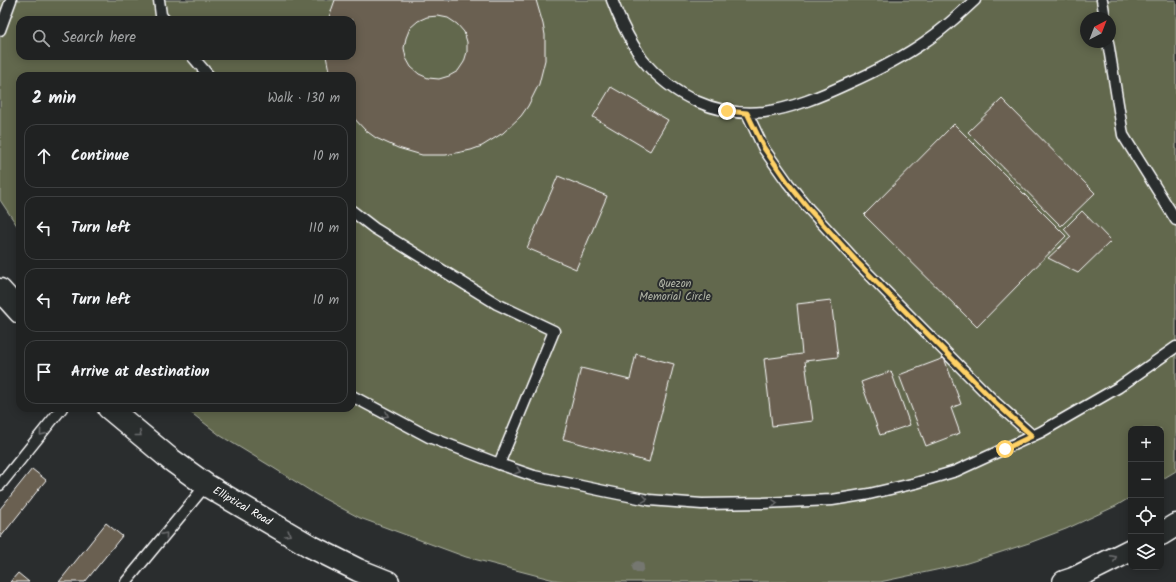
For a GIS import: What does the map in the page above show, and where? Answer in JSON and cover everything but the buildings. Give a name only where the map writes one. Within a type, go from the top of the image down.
[{"type":"main road","points":[[0,290],[16,308]]},
{"type":"main road","name":"Elliptical Road","points":[[115,412],[170,459],[206,485],[310,546],[358,570],[388,582]]},
{"type":"main road","points":[[1164,532],[1176,525]]},
{"type":"main road","points":[[1078,579],[1128,552]]},
{"type":"lane","points":[[0,30],[11,0]]},
{"type":"lane","points":[[159,0],[162,16]]},
{"type":"lane","points":[[612,0],[617,15],[628,37],[641,58],[659,77],[697,102],[727,111],[747,113],[764,112],[803,102],[872,72],[926,42],[975,0]]},
{"type":"lane","points":[[1102,0],[1104,12]]},
{"type":"lane","points":[[1109,48],[1123,135],[1176,220]]},
{"type":"lane","points":[[195,60],[206,72]]},
{"type":"lane","points":[[747,113],[764,148],[788,183],[808,208],[899,305],[996,403],[1032,436]]},
{"type":"lane","points":[[356,214],[374,228],[497,304],[554,331],[499,464]]},
{"type":"lane","points":[[356,398],[429,437],[499,464],[534,476],[604,491],[649,500],[702,504],[763,504],[832,500],[916,484],[956,472],[1032,436],[1119,387],[1176,347]]},
{"type":"lane","points":[[0,484],[59,412]]},
{"type":"lane","points":[[126,582],[206,485]]},
{"type":"green space","name":"Quezon Memorial Circle","points":[[0,0],[1176,0],[1176,471],[1164,478],[1164,426],[1128,426],[1128,499],[1116,506],[1066,529],[1029,543],[964,564],[880,582],[568,582],[554,580],[466,557],[360,518],[317,495],[221,436],[190,412],[356,412],[356,72],[16,72],[16,224],[0,200]]},
{"type":"route","points":[[727,111],[747,113],[764,148],[774,164],[808,208],[899,305],[996,403],[1032,436],[1005,449]]}]
